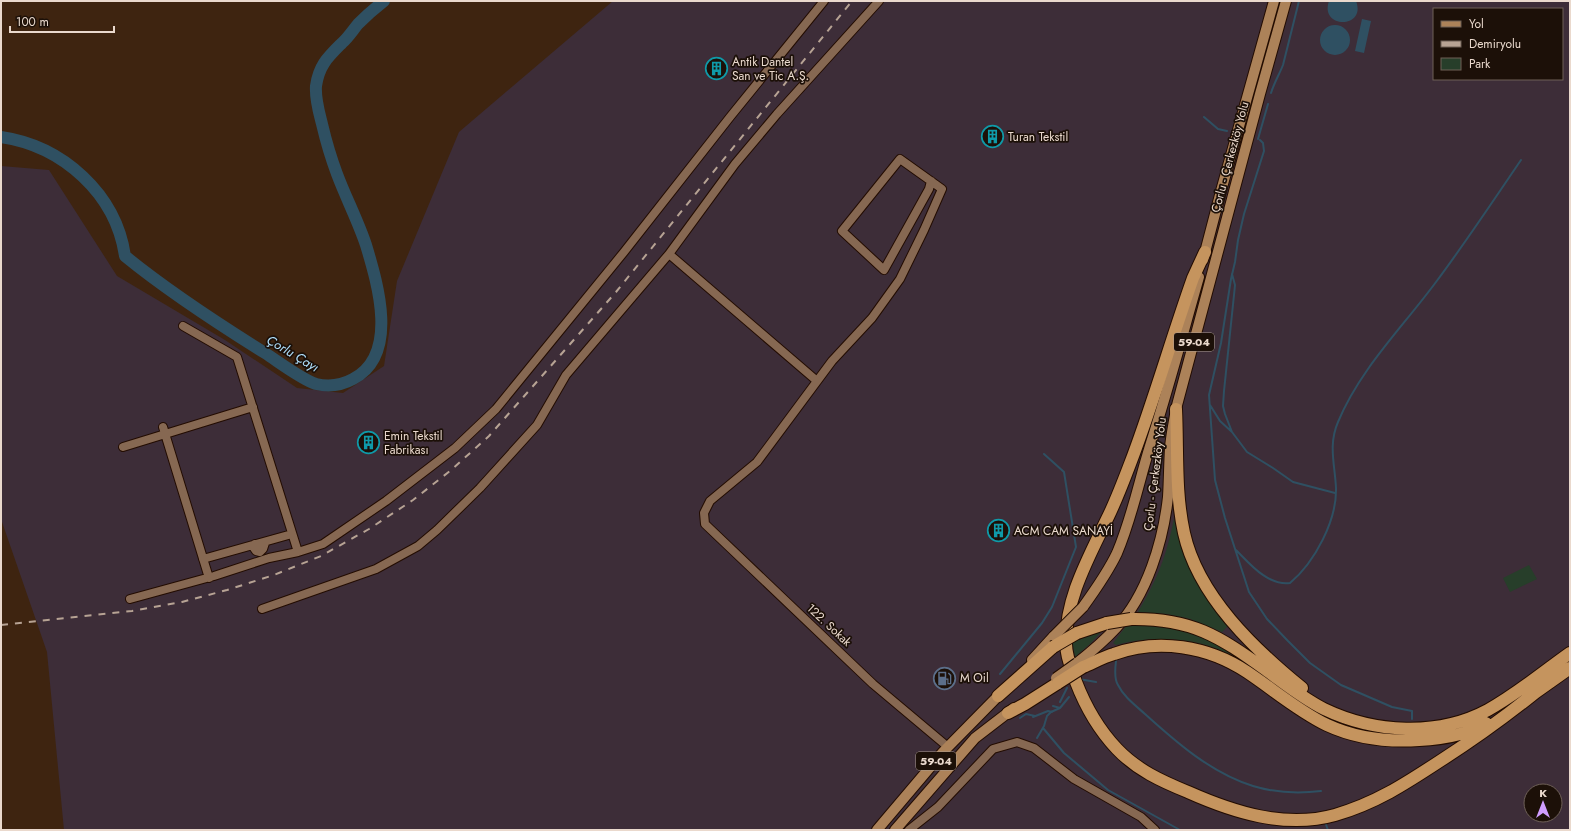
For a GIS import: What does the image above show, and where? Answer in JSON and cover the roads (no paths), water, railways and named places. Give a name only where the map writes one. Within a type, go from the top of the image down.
[{"type":"highway","points":[[1206,252],[1193,278],[1133,456],[1112,509],[1079,579],[1070,607],[1066,630],[1067,652],[1085,704],[1102,733],[1118,751],[1138,768],[1160,780],[1206,800],[1255,816],[1279,819],[1315,819],[1332,816],[1354,809],[1388,795],[1486,730],[1570,668]]},
{"type":"highway","points":[[1176,409],[1177,475],[1180,509],[1188,547],[1202,579],[1216,601],[1234,623],[1300,686],[1314,697],[1365,724]]},
{"type":"highway","points":[[998,696],[1053,641],[1107,623],[1131,619],[1168,621],[1204,631],[1229,644],[1295,691],[1324,709],[1365,724],[1386,728],[1427,728],[1476,716],[1503,701],[1570,653]]},
{"type":"highway","points":[[1008,712],[1025,704],[1080,665],[1131,649],[1154,646],[1178,646],[1202,651],[1228,661],[1246,671],[1298,708],[1329,726],[1362,736],[1393,740],[1428,740],[1465,732],[1482,726],[1536,692]]},
{"type":"main road","name":"Çorlu - Çerkezköy Yolu","points":[[1053,641],[1084,606],[1100,584],[1116,553],[1128,523],[1160,417],[1206,252],[1231,153],[1274,1]]},
{"type":"main road","name":"Çorlu - Çerkezköy Yolu","points":[[1080,665],[1121,622],[1137,598],[1152,566],[1160,543],[1168,496],[1170,449],[1176,409],[1286,1]]},
{"type":"main road","name":"59-04","points":[[877,830],[948,747],[998,696]]},
{"type":"main road","name":"59-04","points":[[895,830],[975,738],[1008,712]]},
{"type":"street","points":[[130,599],[209,578],[269,558],[298,552],[323,544],[386,501],[455,448],[496,409],[624,252],[730,117],[824,1]]},
{"type":"street","points":[[262,609],[376,569],[418,546],[437,530],[480,488],[537,425],[566,374],[669,254],[735,164],[777,114],[879,1]]},
{"type":"street","points":[[669,254],[818,381],[832,362],[872,318],[900,279],[942,189],[900,158],[842,231],[884,270],[929,189],[931,181]]},
{"type":"street","points":[[183,326],[237,357],[298,552]]},
{"type":"street","name":"122. Sokak","points":[[818,381],[757,462],[710,501],[704,513],[705,524],[873,684],[948,747]]},
{"type":"street","points":[[123,447],[164,431],[253,407]]},
{"type":"street","points":[[164,431],[209,578]]},
{"type":"street","points":[[203,559],[255,544],[254,548],[256,551],[260,552],[264,548],[265,543],[292,534]]},
{"type":"street","points":[[909,830],[938,807],[992,749],[1017,742],[1034,748],[1074,779],[1141,817],[1155,830]]},
{"type":"water","points":[[1329,1],[1356,1],[1358,10],[1355,17],[1350,21],[1336,21],[1331,17],[1328,10]]},
{"type":"water","points":[[1362,19],[1371,21],[1364,53],[1355,51]]},
{"type":"water","points":[[1335,25],[1346,29],[1350,40],[1346,51],[1335,55],[1324,51],[1320,40],[1324,29]]},
{"type":"waterway","name":"Çorlu Çayı","points":[[1,137],[24,142],[45,151],[65,162],[83,177],[98,193],[111,213],[120,233],[125,256],[176,295],[310,382],[321,385],[335,385],[344,383],[353,379],[367,368],[376,354],[380,337],[381,318],[376,279],[371,261],[325,137],[316,96],[316,86],[319,72],[328,57],[346,39],[358,24],[384,1]]},
{"type":"waterway","points":[[1271,93],[1283,65],[1299,1]]},
{"type":"waterway","points":[[1258,139],[1268,104]]},
{"type":"waterway","points":[[1204,117],[1218,129],[1227,131]]},
{"type":"waterway","points":[[1260,140],[1263,143],[1264,151],[1244,214],[1238,240],[1221,343],[1209,395],[1215,480],[1225,518],[1249,592],[1267,619],[1310,663],[1341,685],[1392,707],[1412,711],[1412,719]]},
{"type":"waterway","points":[[1236,550],[1260,573],[1267,578],[1282,583],[1290,583],[1308,564],[1323,540],[1333,513],[1336,488],[1333,439],[1338,422],[1347,403],[1382,349],[1447,267],[1521,160]]},
{"type":"waterway","points":[[1232,274],[1235,285],[1223,406],[1232,432]]},
{"type":"waterway","points":[[1210,405],[1220,421],[1232,432],[1247,452],[1293,482],[1335,493]]},
{"type":"waterway","points":[[1000,674],[1042,623],[1052,607],[1076,547],[1064,472],[1044,454]]},
{"type":"waterway","points":[[1116,661],[1116,680],[1120,689],[1127,697],[1182,746],[1209,765],[1238,780],[1253,786],[1270,790],[1287,792],[1321,791]]},
{"type":"waterway","points":[[1079,679],[1096,682]]},
{"type":"waterway","points":[[1060,702],[1067,688]]},
{"type":"waterway","points":[[1053,706],[1060,708],[1069,697]]},
{"type":"waterway","points":[[1037,738],[1044,726],[1047,716],[1051,712],[1060,708]]},
{"type":"waterway","points":[[1033,717],[1048,711],[1052,712]]},
{"type":"waterway","points":[[1020,718],[1026,714],[1035,716]]},
{"type":"waterway","points":[[1043,728],[1064,753],[1108,790],[1180,830]]},
{"type":"waterway","points":[[1325,822],[1328,830]]},
{"type":"railway","points":[[1,625],[132,611],[182,602],[227,590],[274,575],[321,556],[369,529],[413,500],[450,471],[489,436],[616,292],[852,1]]},
{"type":"place","name":"Antik Dantel San ve Tic A.Ş.","points":[[717,69]]},
{"type":"place","name":"Turan Tekstil","points":[[993,137]]},
{"type":"place","name":"Emin Tekstil Fabrikası","points":[[368,443]]},
{"type":"place","name":"ACM CAM SANAYİ","points":[[998,531]]},
{"type":"place","name":"M Oil","points":[[944,678]]}]
